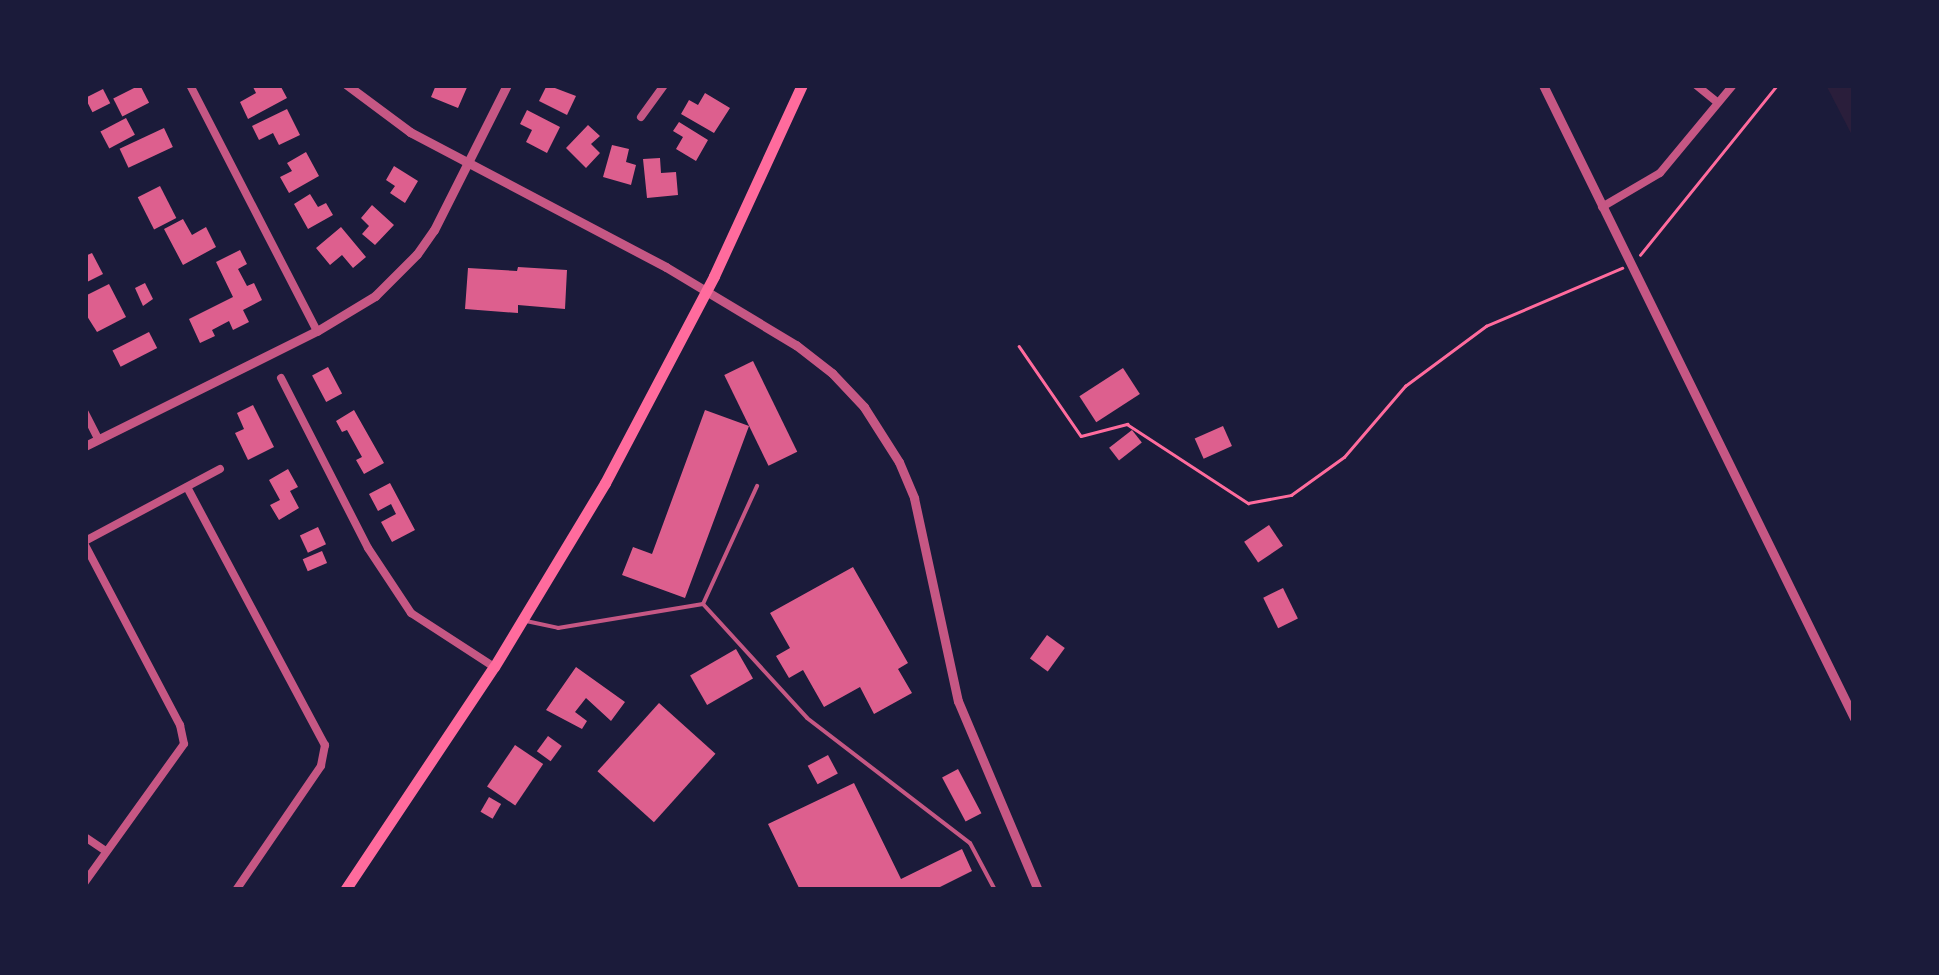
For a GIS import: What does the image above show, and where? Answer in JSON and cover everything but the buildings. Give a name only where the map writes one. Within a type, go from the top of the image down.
[{"type":"main road","points":[[345,890],[494,667],[605,484],[706,291],[802,85]]},
{"type":"street","points":[[190,85],[317,331]]},
{"type":"street","points":[[347,85],[410,132],[706,291],[796,345],[832,373],[864,407],[894,452],[922,524],[958,701],[1038,890]]},
{"type":"street","points":[[85,446],[317,331],[375,296],[417,254],[508,85]]},
{"type":"street","points":[[640,117],[664,85]]},
{"type":"street","points":[[1543,85],[1854,718]]},
{"type":"street","points":[[1696,85],[1718,102]]},
{"type":"street","points":[[1602,206],[1660,172],[1733,85]]},
{"type":"street","points":[[281,378],[368,548],[410,613],[494,667]]},
{"type":"street","points":[[85,413],[98,440]]},
{"type":"street","points":[[85,882],[184,744],[180,725],[85,543],[220,469]]},
{"type":"street","points":[[187,487],[325,745],[322,766],[236,890]]},
{"type":"street","points":[[85,837],[106,851]]},
{"type":"lane","points":[[702,604],[757,486]]},
{"type":"lane","points":[[522,620],[558,628],[702,604]]},
{"type":"lane","points":[[702,604],[807,718],[970,843],[995,890]]},
{"type":"path","points":[[1018,346],[1081,436],[1127,424],[1248,503],[1291,495],[1344,457],[1406,386],[1486,326],[1632,264],[1777,85]]},
{"type":"shaded area","points":[[1826,85],[1854,85],[1854,139]]}]
